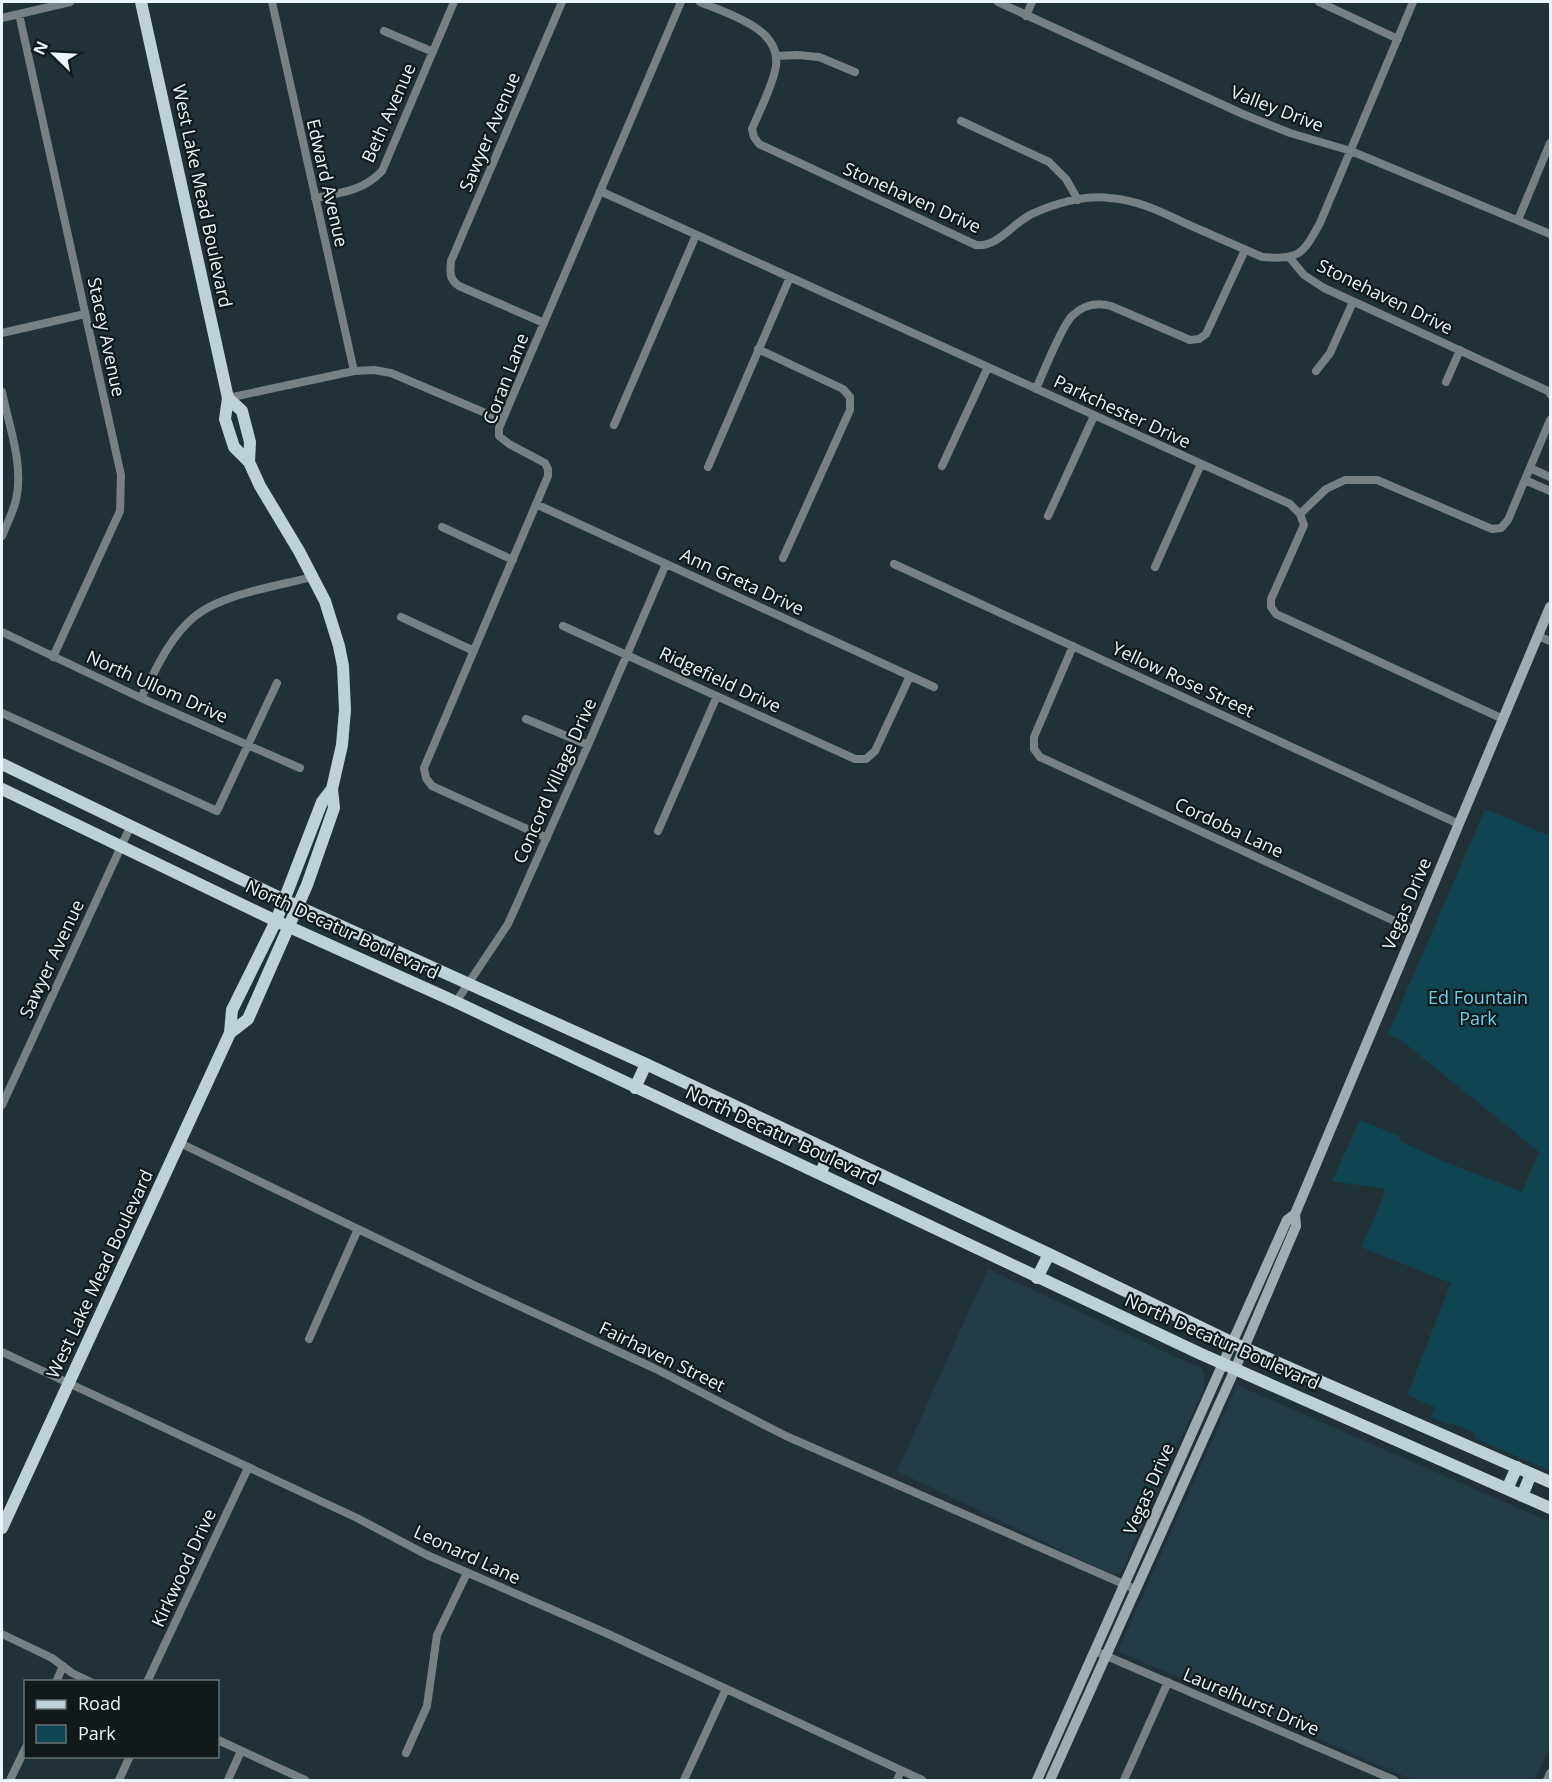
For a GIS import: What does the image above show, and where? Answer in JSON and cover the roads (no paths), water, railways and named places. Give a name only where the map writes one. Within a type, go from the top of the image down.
[{"type":"main road","name":"West Lake Mead Boulevard","points":[[141,2],[228,398],[225,419],[234,447],[249,462],[260,486],[325,601],[343,666],[345,710],[342,745],[332,789],[334,808],[299,907],[248,1019],[230,1033]]},
{"type":"main road","name":"West Lake Mead Boulevard","points":[[228,398],[242,411],[250,442],[249,462]]},
{"type":"main road","name":"Vegas Drive","points":[[1050,1780],[1130,1587],[1238,1346],[1296,1226],[1294,1214],[1551,607]]},
{"type":"main road","name":"North Decatur Boulevard","points":[[2,764],[299,907],[646,1064],[1238,1346],[1551,1482]]},
{"type":"main road","name":"North Decatur Boulevard","points":[[2,789],[276,921],[456,1002],[1037,1278],[1229,1367],[1551,1508]]},
{"type":"main road","name":"West Lake Mead Boulevard","points":[[2,1528],[230,1033],[232,1010],[276,921],[322,802],[332,789]]},
{"type":"main road","points":[[635,1088],[646,1064]]},
{"type":"main road","points":[[820,1173],[830,1152]]},
{"type":"main road","points":[[1037,1278],[1049,1254]]},
{"type":"main road","points":[[1507,1489],[1517,1467]]},
{"type":"main road","points":[[1522,1496],[1532,1474]]},
{"type":"main road","name":"Vegas Drive","points":[[1037,1780],[1101,1653]]},
{"type":"street","points":[[2,18],[70,2]]},
{"type":"street","name":"Edward Avenue","points":[[272,2],[354,371]]},
{"type":"street","name":"Beth Avenue","points":[[315,198],[362,188],[382,171],[454,2]]},
{"type":"street","name":"Sawyer Avenue","points":[[544,322],[459,286],[449,275],[451,261],[562,2]]},
{"type":"street","name":"Coran Lane","points":[[547,838],[432,786],[426,778],[424,768],[548,476],[548,469],[544,463],[509,444],[499,436],[499,428],[681,2]]},
{"type":"street","points":[[700,2],[756,27],[766,35],[776,56],[819,57],[855,72]]},
{"type":"street","name":"Valley Drive","points":[[998,2],[1245,115],[1290,133],[1351,150],[1551,234]]},
{"type":"street","points":[[1026,15],[1032,2]]},
{"type":"street","points":[[1319,2],[1398,39]]},
{"type":"street","points":[[1289,257],[1296,256],[1307,248],[1320,222],[1413,2]]},
{"type":"street","name":"Stacey Avenue","points":[[19,15],[121,475],[120,511],[53,657]]},
{"type":"street","points":[[384,31],[433,52]]},
{"type":"street","name":"Stonehaven Drive","points":[[776,56],[775,70],[752,129],[759,144],[976,245],[984,246],[993,243],[1017,222],[1032,213],[1060,202],[1108,197],[1143,204],[1262,257],[1283,259],[1289,257],[1304,275],[1324,288],[1551,394]]},
{"type":"street","points":[[961,121],[1049,162],[1066,179],[1078,200]]},
{"type":"street","points":[[1518,220],[1551,143]]},
{"type":"street","name":"Parkchester Drive","points":[[600,191],[1290,504],[1300,514]]},
{"type":"street","points":[[614,425],[696,235]]},
{"type":"street","points":[[1036,389],[1070,317],[1086,306],[1101,303],[1190,340],[1199,339],[1206,334],[1245,250]]},
{"type":"street","points":[[708,467],[790,277]]},
{"type":"street","points":[[1316,372],[1330,353],[1353,302]]},
{"type":"street","points":[[2,333],[85,314]]},
{"type":"street","points":[[758,349],[843,389],[850,397],[850,410],[783,558]]},
{"type":"street","points":[[1446,382],[1460,350]]},
{"type":"street","points":[[942,466],[988,367]]},
{"type":"street","points":[[228,398],[354,371],[374,370],[391,373],[502,420]]},
{"type":"street","points":[[2,392],[15,451],[18,478],[16,500],[2,536]]},
{"type":"street","points":[[1048,516],[1094,416]]},
{"type":"street","points":[[1503,719],[1276,614],[1271,607],[1271,599],[1304,525],[1300,514],[1326,489],[1345,480],[1377,480],[1492,529],[1501,528],[1508,520],[1551,420]]},
{"type":"street","points":[[1155,567],[1201,464]]},
{"type":"street","points":[[1530,468],[1551,477]]},
{"type":"street","points":[[1524,480],[1551,491]]},
{"type":"street","name":"Ann Greta Drive","points":[[537,505],[934,687]]},
{"type":"street","points":[[442,527],[513,560]]},
{"type":"street","name":"Concord Village Drive","points":[[456,1002],[508,924],[666,564]]},
{"type":"street","name":"Yellow Rose Street","points":[[894,564],[1459,824]]},
{"type":"street","points":[[141,698],[170,644],[195,616],[225,600],[312,577]]},
{"type":"street","points":[[401,617],[474,651]]},
{"type":"street","name":"Ridgefield Drive","points":[[563,626],[855,759],[866,759],[874,751],[910,676]]},
{"type":"street","name":"North Ullom Drive","points":[[2,632],[141,698],[300,768]]},
{"type":"street","points":[[1538,636],[1551,641]]},
{"type":"street","name":"Cordoba Lane","points":[[1073,646],[1034,737],[1034,749],[1040,757],[1414,930]]},
{"type":"street","points":[[2,713],[217,811],[277,683]]},
{"type":"street","points":[[658,831],[717,696]]},
{"type":"street","points":[[526,719],[588,746]]},
{"type":"street","name":"Sawyer Avenue","points":[[2,1105],[131,825]]},
{"type":"street","name":"Fairhaven Street","points":[[180,1143],[656,1369],[786,1436],[1130,1587]]},
{"type":"street","points":[[309,1339],[358,1229]]},
{"type":"street","name":"Leonard Lane","points":[[2,1352],[468,1573],[606,1633],[922,1780]]},
{"type":"street","name":"Kirkwood Drive","points":[[148,1680],[248,1468]]},
{"type":"street","points":[[406,1753],[427,1706],[437,1635],[468,1573]]},
{"type":"street","points":[[2,1634],[52,1658],[72,1673],[87,1680]]},
{"type":"street","name":"Laurelhurst Drive","points":[[1101,1653],[1394,1780]]},
{"type":"street","points":[[57,1680],[63,1666]]},
{"type":"street","points":[[1124,1780],[1168,1682]]},
{"type":"street","points":[[684,1780],[726,1689]]},
{"type":"street","points":[[219,1740],[305,1780]]},
{"type":"street","points":[[10,1780],[24,1751]]},
{"type":"street","points":[[228,1780],[241,1751]]},
{"type":"street","points":[[119,1780],[129,1758]]},
{"type":"street","points":[[897,1780],[901,1771]]},
{"type":"street","points":[[1547,1780],[1551,1773]]},
{"type":"park label","name":"Ed Fountain Park","points":[[1478,1008]]}]
